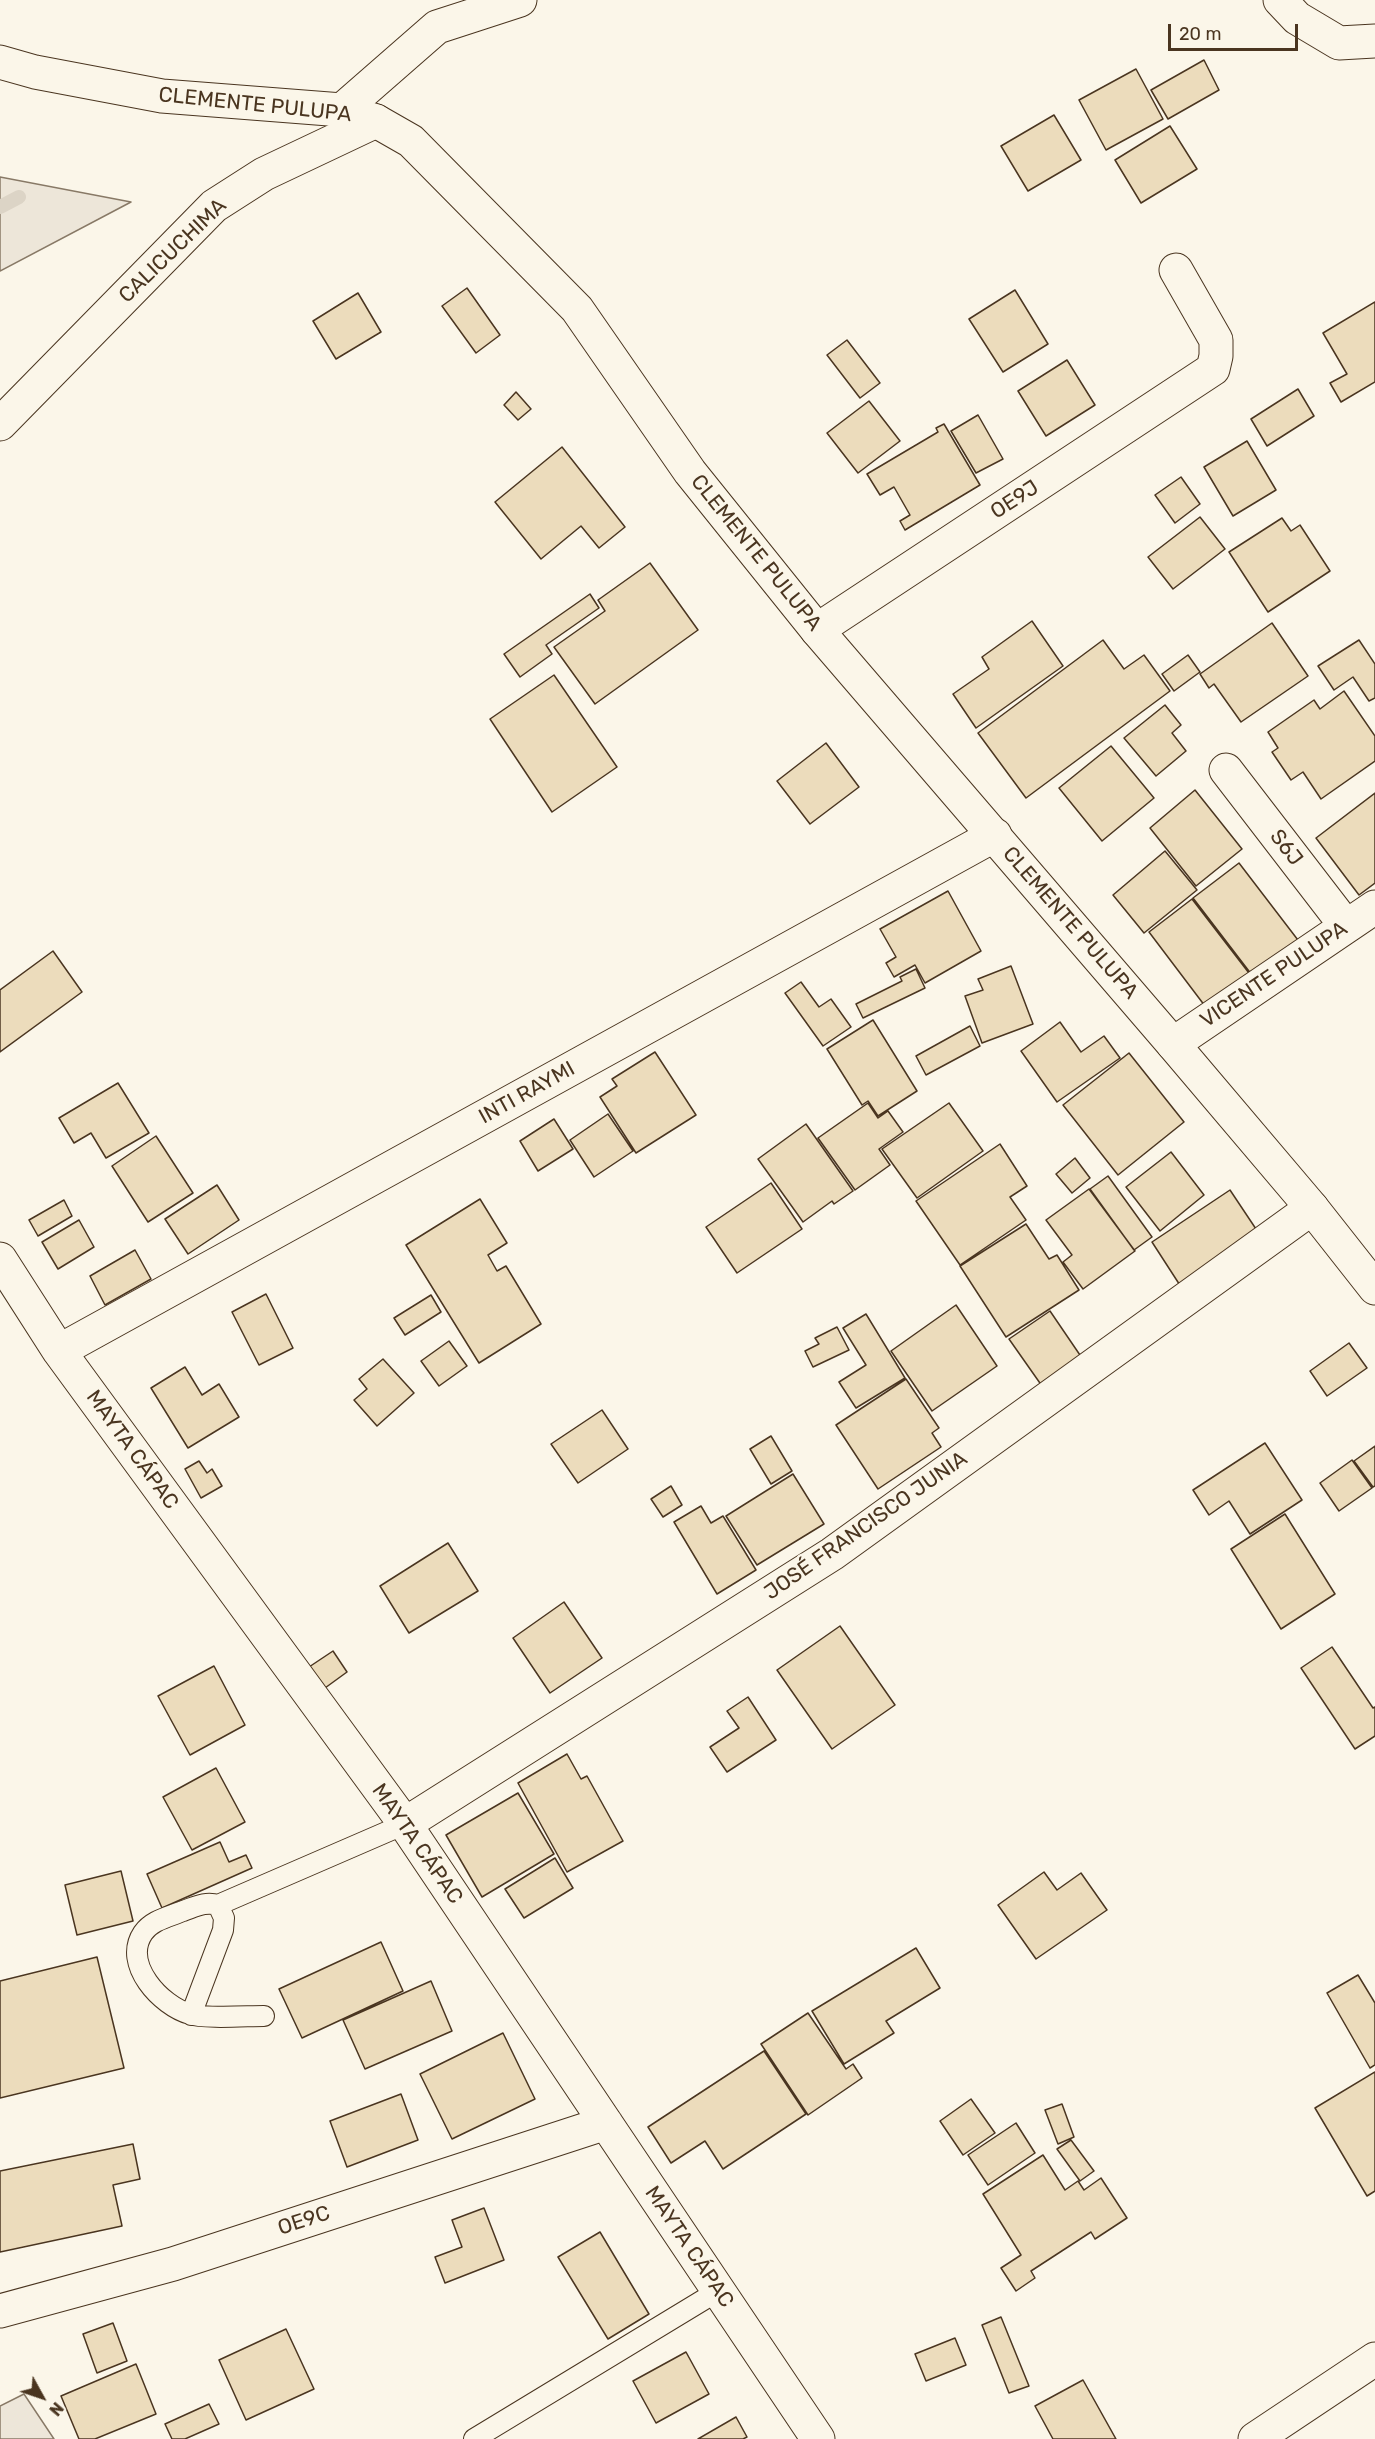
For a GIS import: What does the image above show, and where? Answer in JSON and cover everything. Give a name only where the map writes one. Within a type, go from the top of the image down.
[{"type":"street","points":[[342,110],[437,27],[520,0]]},
{"type":"street","points":[[1280,0],[1297,18],[1339,44],[1375,41]]},
{"type":"street","name":"CLEMENTE PULUPA","points":[[0,62],[35,72],[162,96],[342,110],[376,121],[411,141],[577,309],[690,472],[817,630],[1173,1044],[1312,1208],[1375,1288]]},
{"type":"street","name":"CALICUCHIMA","points":[[0,424],[214,206],[264,174],[376,121]]},
{"type":"street","name":"OE9J","points":[[817,630],[1213,369],[1216,340],[1176,270]]},
{"type":"street","name":"S6J","points":[[1226,770],[1346,926]]},
{"type":"street","name":"INTI RAYMI","points":[[59,1351],[995,835]]},
{"type":"street","name":"VICENTE PULUPA","points":[[1173,1044],[1375,907]]},
{"type":"street","name":"JOSÉ FRANCISCO JUNIA","points":[[405,1824],[832,1554],[1312,1208]]},
{"type":"street","name":"MAYTA CÁPAC","points":[[0,1260],[59,1351],[405,1824],[818,2439]]},
{"type":"street","name":"OE9C","points":[[0,2311],[173,2264],[606,2123]]},
{"type":"street","points":[[1255,2439],[1375,2359]]},
{"type":"lane","points":[[264,2016],[191,2015],[172,2006],[156,1993],[143,1977],[137,1954],[142,1934],[156,1921],[209,1902],[218,1905],[405,1824]]},
{"type":"lane","points":[[191,2015],[223,1930],[224,1918],[218,1905]]},
{"type":"lane","points":[[474,2439],[718,2291]]},
{"type":"shaded area","points":[[0,177],[131,202],[0,271]]},
{"type":"shaded area","points":[[24,2394],[54,2439],[0,2439],[0,2406]]},
{"type":"building","points":[[1204,60],[1219,90],[1168,119],[1151,90]]},
{"type":"building","points":[[1136,69],[1163,119],[1106,150],[1079,100]]},
{"type":"building","points":[[1054,115],[1081,160],[1028,191],[1001,146]]},
{"type":"building","points":[[1170,126],[1197,169],[1141,203],[1115,160]]},
{"type":"building","points":[[467,288],[500,335],[476,353],[442,306]]},
{"type":"building","points":[[1015,290],[1048,344],[1003,372],[969,319]]},
{"type":"building","points":[[358,293],[381,332],[336,359],[313,321]]},
{"type":"building","points":[[1375,302],[1375,382],[1341,402],[1330,383],[1347,374],[1323,333]]},
{"type":"building","points":[[847,340],[880,383],[860,398],[827,355]]},
{"type":"building","points":[[1067,360],[1095,405],[1046,436],[1018,391]]},
{"type":"building","points":[[1298,389],[1314,416],[1267,446],[1251,419]]},
{"type":"building","points":[[516,392],[531,409],[518,420],[504,405]]},
{"type":"building","points":[[869,401],[900,441],[858,473],[827,433]]},
{"type":"building","points":[[978,415],[1003,459],[976,473],[951,431]]},
{"type":"building","points":[[944,424],[980,485],[905,530],[900,521],[910,515],[894,487],[880,495],[867,474],[938,432],[936,428]]},
{"type":"building","points":[[1247,441],[1276,490],[1233,516],[1204,467]]},
{"type":"building","points":[[562,447],[625,527],[599,548],[581,526],[541,559],[495,502]]},
{"type":"building","points":[[1181,477],[1200,504],[1175,523],[1155,495]]},
{"type":"building","points":[[1200,517],[1225,549],[1173,589],[1148,557]]},
{"type":"building","points":[[1282,518],[1291,531],[1300,525],[1330,571],[1268,612],[1229,552]]},
{"type":"building","points":[[650,563],[698,630],[595,704],[554,647],[605,611],[598,600]]},
{"type":"building","points":[[590,594],[599,608],[546,645],[552,654],[520,677],[504,654]]},
{"type":"building","points":[[1032,621],[1063,666],[976,728],[953,694],[989,669],[982,657]]},
{"type":"building","points":[[1272,623],[1308,676],[1241,722],[1214,684],[1209,688],[1200,674]]},
{"type":"building","points":[[1103,640],[1124,669],[1144,655],[1170,691],[1026,798],[978,733]]},
{"type":"building","points":[[1359,640],[1375,664],[1375,698],[1369,701],[1353,677],[1334,690],[1318,666]]},
{"type":"building","points":[[1188,655],[1200,672],[1174,691],[1162,674]]},
{"type":"building","points":[[554,675],[617,767],[552,812],[490,719]]},
{"type":"building","points":[[1344,691],[1375,736],[1375,761],[1321,799],[1303,772],[1291,780],[1272,752],[1278,748],[1268,732],[1314,700],[1320,709]]},
{"type":"building","points":[[1165,705],[1181,725],[1172,733],[1186,751],[1156,776],[1124,738]]},
{"type":"building","points":[[826,743],[859,787],[810,824],[777,781]]},
{"type":"building","points":[[1111,746],[1154,798],[1102,841],[1059,788]]},
{"type":"building","points":[[1195,790],[1242,849],[1196,886],[1150,828]]},
{"type":"building","points":[[1375,793],[1375,883],[1359,895],[1316,838]]},
{"type":"building","points":[[1165,851],[1197,890],[1144,933],[1113,895]]},
{"type":"building","points":[[1239,863],[1301,944],[1255,979],[1193,898]]},
{"type":"building","points":[[948,891],[981,951],[925,983],[915,965],[894,977],[886,963],[896,957],[880,929]]},
{"type":"building","points":[[1192,899],[1252,977],[1208,1010],[1149,932]]},
{"type":"building","points":[[53,951],[82,992],[0,1052],[0,990]]},
{"type":"building","points":[[1011,966],[1033,1024],[982,1043],[965,996],[983,990],[978,979]]},
{"type":"building","points":[[916,969],[925,988],[863,1018],[856,1004],[902,981],[900,977]]},
{"type":"building","points":[[801,982],[819,1007],[831,999],[851,1027],[823,1046],[785,993]]},
{"type":"building","points":[[873,1020],[917,1091],[878,1116],[868,1101],[862,1105],[827,1049]]},
{"type":"building","points":[[1060,1022],[1081,1052],[1104,1036],[1120,1058],[1057,1102],[1021,1051]]},
{"type":"building","points":[[970,1026],[980,1046],[926,1075],[916,1056]]},
{"type":"building","points":[[655,1052],[696,1115],[636,1153],[600,1097],[617,1086],[612,1079]]},
{"type":"building","points":[[1129,1053],[1184,1122],[1118,1175],[1063,1105]]},
{"type":"building","points":[[118,1083],[149,1133],[106,1158],[91,1133],[74,1143],[59,1118]]},
{"type":"building","points":[[868,1103],[878,1118],[888,1111],[903,1132],[879,1149],[890,1165],[855,1190],[818,1138]]},
{"type":"building","points":[[949,1103],[983,1151],[917,1198],[882,1149]]},
{"type":"building","points":[[608,1114],[633,1151],[594,1177],[570,1140]]},
{"type":"building","points":[[554,1119],[573,1149],[538,1171],[520,1141]]},
{"type":"building","points":[[806,1124],[853,1191],[834,1204],[832,1201],[803,1222],[758,1159]]},
{"type":"building","points":[[156,1136],[193,1193],[148,1222],[112,1166]]},
{"type":"building","points":[[1000,1144],[1027,1186],[1010,1197],[1026,1220],[960,1265],[916,1201]]},
{"type":"building","points":[[1171,1152],[1204,1195],[1160,1231],[1126,1187]]},
{"type":"building","points":[[1075,1158],[1090,1178],[1072,1193],[1056,1174]]},
{"type":"building","points":[[1108,1176],[1152,1237],[1134,1250],[1090,1189]]},
{"type":"building","points":[[771,1183],[802,1229],[737,1273],[706,1227]]},
{"type":"building","points":[[217,1185],[239,1220],[188,1254],[165,1219]]},
{"type":"building","points":[[1089,1189],[1135,1251],[1083,1289],[1063,1262],[1072,1255],[1046,1220]]},
{"type":"building","points":[[1230,1190],[1264,1241],[1185,1293],[1152,1242]]},
{"type":"building","points":[[480,1199],[507,1243],[488,1255],[497,1271],[506,1266],[541,1324],[479,1363],[406,1245]]},
{"type":"building","points":[[64,1200],[72,1216],[38,1236],[29,1220]]},
{"type":"building","points":[[79,1220],[94,1247],[58,1269],[42,1242]]},
{"type":"building","points":[[1026,1224],[1049,1259],[1057,1255],[1079,1290],[1006,1337],[960,1266]]},
{"type":"building","points":[[135,1250],[151,1279],[105,1305],[90,1276]]},
{"type":"building","points":[[266,1294],[293,1348],[259,1365],[232,1312]]},
{"type":"building","points":[[431,1295],[441,1312],[405,1335],[394,1318]]},
{"type":"building","points":[[956,1305],[997,1366],[932,1411],[891,1351]]},
{"type":"building","points":[[1050,1311],[1082,1358],[1042,1386],[1009,1339]]},
{"type":"building","points":[[866,1314],[905,1378],[856,1408],[839,1382],[866,1365],[843,1328]]},
{"type":"building","points":[[837,1327],[849,1350],[813,1367],[805,1351],[819,1344],[815,1338]]},
{"type":"building","points":[[449,1341],[467,1366],[439,1386],[421,1361]]},
{"type":"building","points":[[1349,1343],[1367,1368],[1327,1396],[1310,1371]]},
{"type":"building","points":[[383,1359],[414,1393],[377,1426],[354,1400],[367,1389],[359,1379]]},
{"type":"building","points":[[185,1367],[202,1395],[219,1384],[239,1417],[188,1448],[151,1388]]},
{"type":"building","points":[[906,1379],[939,1428],[932,1433],[941,1447],[878,1489],[836,1425]]},
{"type":"building","points":[[602,1410],[628,1449],[578,1483],[551,1444]]},
{"type":"building","points":[[771,1436],[792,1471],[771,1484],[750,1449]]},
{"type":"building","points":[[1265,1443],[1302,1500],[1250,1534],[1229,1501],[1209,1515],[1193,1490]]},
{"type":"building","points":[[1375,1446],[1375,1486],[1373,1487],[1354,1461]]},
{"type":"building","points":[[1352,1460],[1372,1488],[1339,1511],[1320,1483]]},
{"type":"building","points":[[199,1461],[207,1473],[212,1469],[222,1486],[201,1498],[185,1469]]},
{"type":"building","points":[[793,1474],[824,1524],[757,1565],[726,1516]]},
{"type":"building","points":[[671,1486],[682,1505],[663,1517],[651,1499]]},
{"type":"building","points":[[701,1506],[711,1523],[723,1516],[756,1570],[717,1594],[674,1522]]},
{"type":"building","points":[[1285,1514],[1335,1594],[1281,1629],[1231,1549]]},
{"type":"building","points":[[448,1543],[478,1591],[409,1633],[380,1586]]},
{"type":"building","points":[[564,1602],[602,1658],[550,1693],[513,1638]]},
{"type":"building","points":[[840,1626],[895,1705],[832,1749],[777,1670]]},
{"type":"building","points":[[1332,1647],[1373,1708],[1375,1707],[1375,1736],[1355,1749],[1301,1668]]},
{"type":"building","points":[[333,1651],[347,1672],[325,1688],[309,1667]]},
{"type":"building","points":[[214,1666],[245,1725],[190,1755],[158,1696]]},
{"type":"building","points":[[748,1697],[776,1740],[727,1772],[710,1747],[739,1728],[727,1711]]},
{"type":"building","points":[[567,1754],[581,1779],[587,1776],[623,1841],[567,1872],[518,1783]]},
{"type":"building","points":[[216,1768],[245,1822],[192,1850],[163,1797]]},
{"type":"building","points":[[518,1793],[554,1854],[482,1897],[446,1835]]},
{"type":"building","points":[[220,1842],[229,1862],[246,1855],[252,1868],[162,1908],[147,1874]]},
{"type":"building","points":[[555,1858],[573,1888],[524,1918],[505,1889]]},
{"type":"building","points":[[121,1871],[133,1921],[77,1935],[65,1885]]},
{"type":"building","points":[[1044,1872],[1057,1890],[1081,1873],[1107,1910],[1036,1959],[998,1905]]},
{"type":"building","points":[[381,1942],[403,1991],[302,2038],[279,1989]]},
{"type":"building","points":[[916,1948],[940,1988],[886,2021],[894,2033],[844,2064],[812,2011]]},
{"type":"building","points":[[97,1957],[124,2068],[0,2098],[0,1981]]},
{"type":"building","points":[[1358,1975],[1375,2003],[1375,2065],[1370,2068],[1327,1993]]},
{"type":"building","points":[[431,1981],[452,2031],[365,2069],[343,2020]]},
{"type":"building","points":[[808,2013],[846,2069],[853,2064],[862,2078],[808,2115],[761,2044]]},
{"type":"building","points":[[503,2033],[535,2099],[452,2139],[420,2074]]},
{"type":"building","points":[[764,2051],[806,2114],[723,2169],[705,2141],[671,2163],[648,2127]]},
{"type":"building","points":[[1375,2072],[1375,2191],[1367,2196],[1315,2108]]},
{"type":"building","points":[[401,2094],[418,2140],[347,2167],[330,2121]]},
{"type":"building","points":[[971,2099],[995,2133],[963,2155],[940,2121]]},
{"type":"building","points":[[1062,2104],[1074,2137],[1058,2144],[1045,2110]]},
{"type":"building","points":[[1016,2123],[1035,2153],[988,2185],[968,2155]]},
{"type":"building","points":[[1071,2140],[1094,2171],[1080,2181],[1057,2149]]},
{"type":"building","points":[[133,2144],[140,2179],[113,2185],[122,2226],[0,2252],[0,2171]]},
{"type":"building","points":[[1043,2155],[1065,2190],[1078,2181],[1084,2190],[1101,2178],[1127,2218],[1095,2239],[1091,2232],[1031,2271],[1035,2278],[1016,2291],[1001,2268],[1021,2255],[983,2194]]},
{"type":"building","points":[[484,2208],[504,2260],[445,2283],[435,2257],[462,2247],[452,2220]]},
{"type":"building","points":[[600,2232],[649,2314],[608,2339],[558,2257]]},
{"type":"building","points":[[1001,2317],[1029,2386],[1009,2393],[982,2325]]},
{"type":"building","points":[[113,2323],[127,2361],[97,2373],[83,2334]]},
{"type":"building","points":[[286,2329],[314,2389],[246,2420],[219,2360]]},
{"type":"building","points":[[955,2338],[966,2365],[926,2381],[915,2354]]},
{"type":"building","points":[[686,2352],[709,2394],[656,2423],[633,2381]]},
{"type":"building","points":[[136,2364],[156,2414],[95,2439],[79,2439],[61,2396]]},
{"type":"building","points":[[1083,2380],[1116,2439],[1053,2439],[1035,2406]]},
{"type":"building","points":[[209,2404],[219,2424],[185,2439],[172,2439],[165,2424]]},
{"type":"building","points":[[736,2417],[747,2437],[743,2439],[698,2439]]},
{"type":"waterway","points":[[0,207],[19,197]]}]
